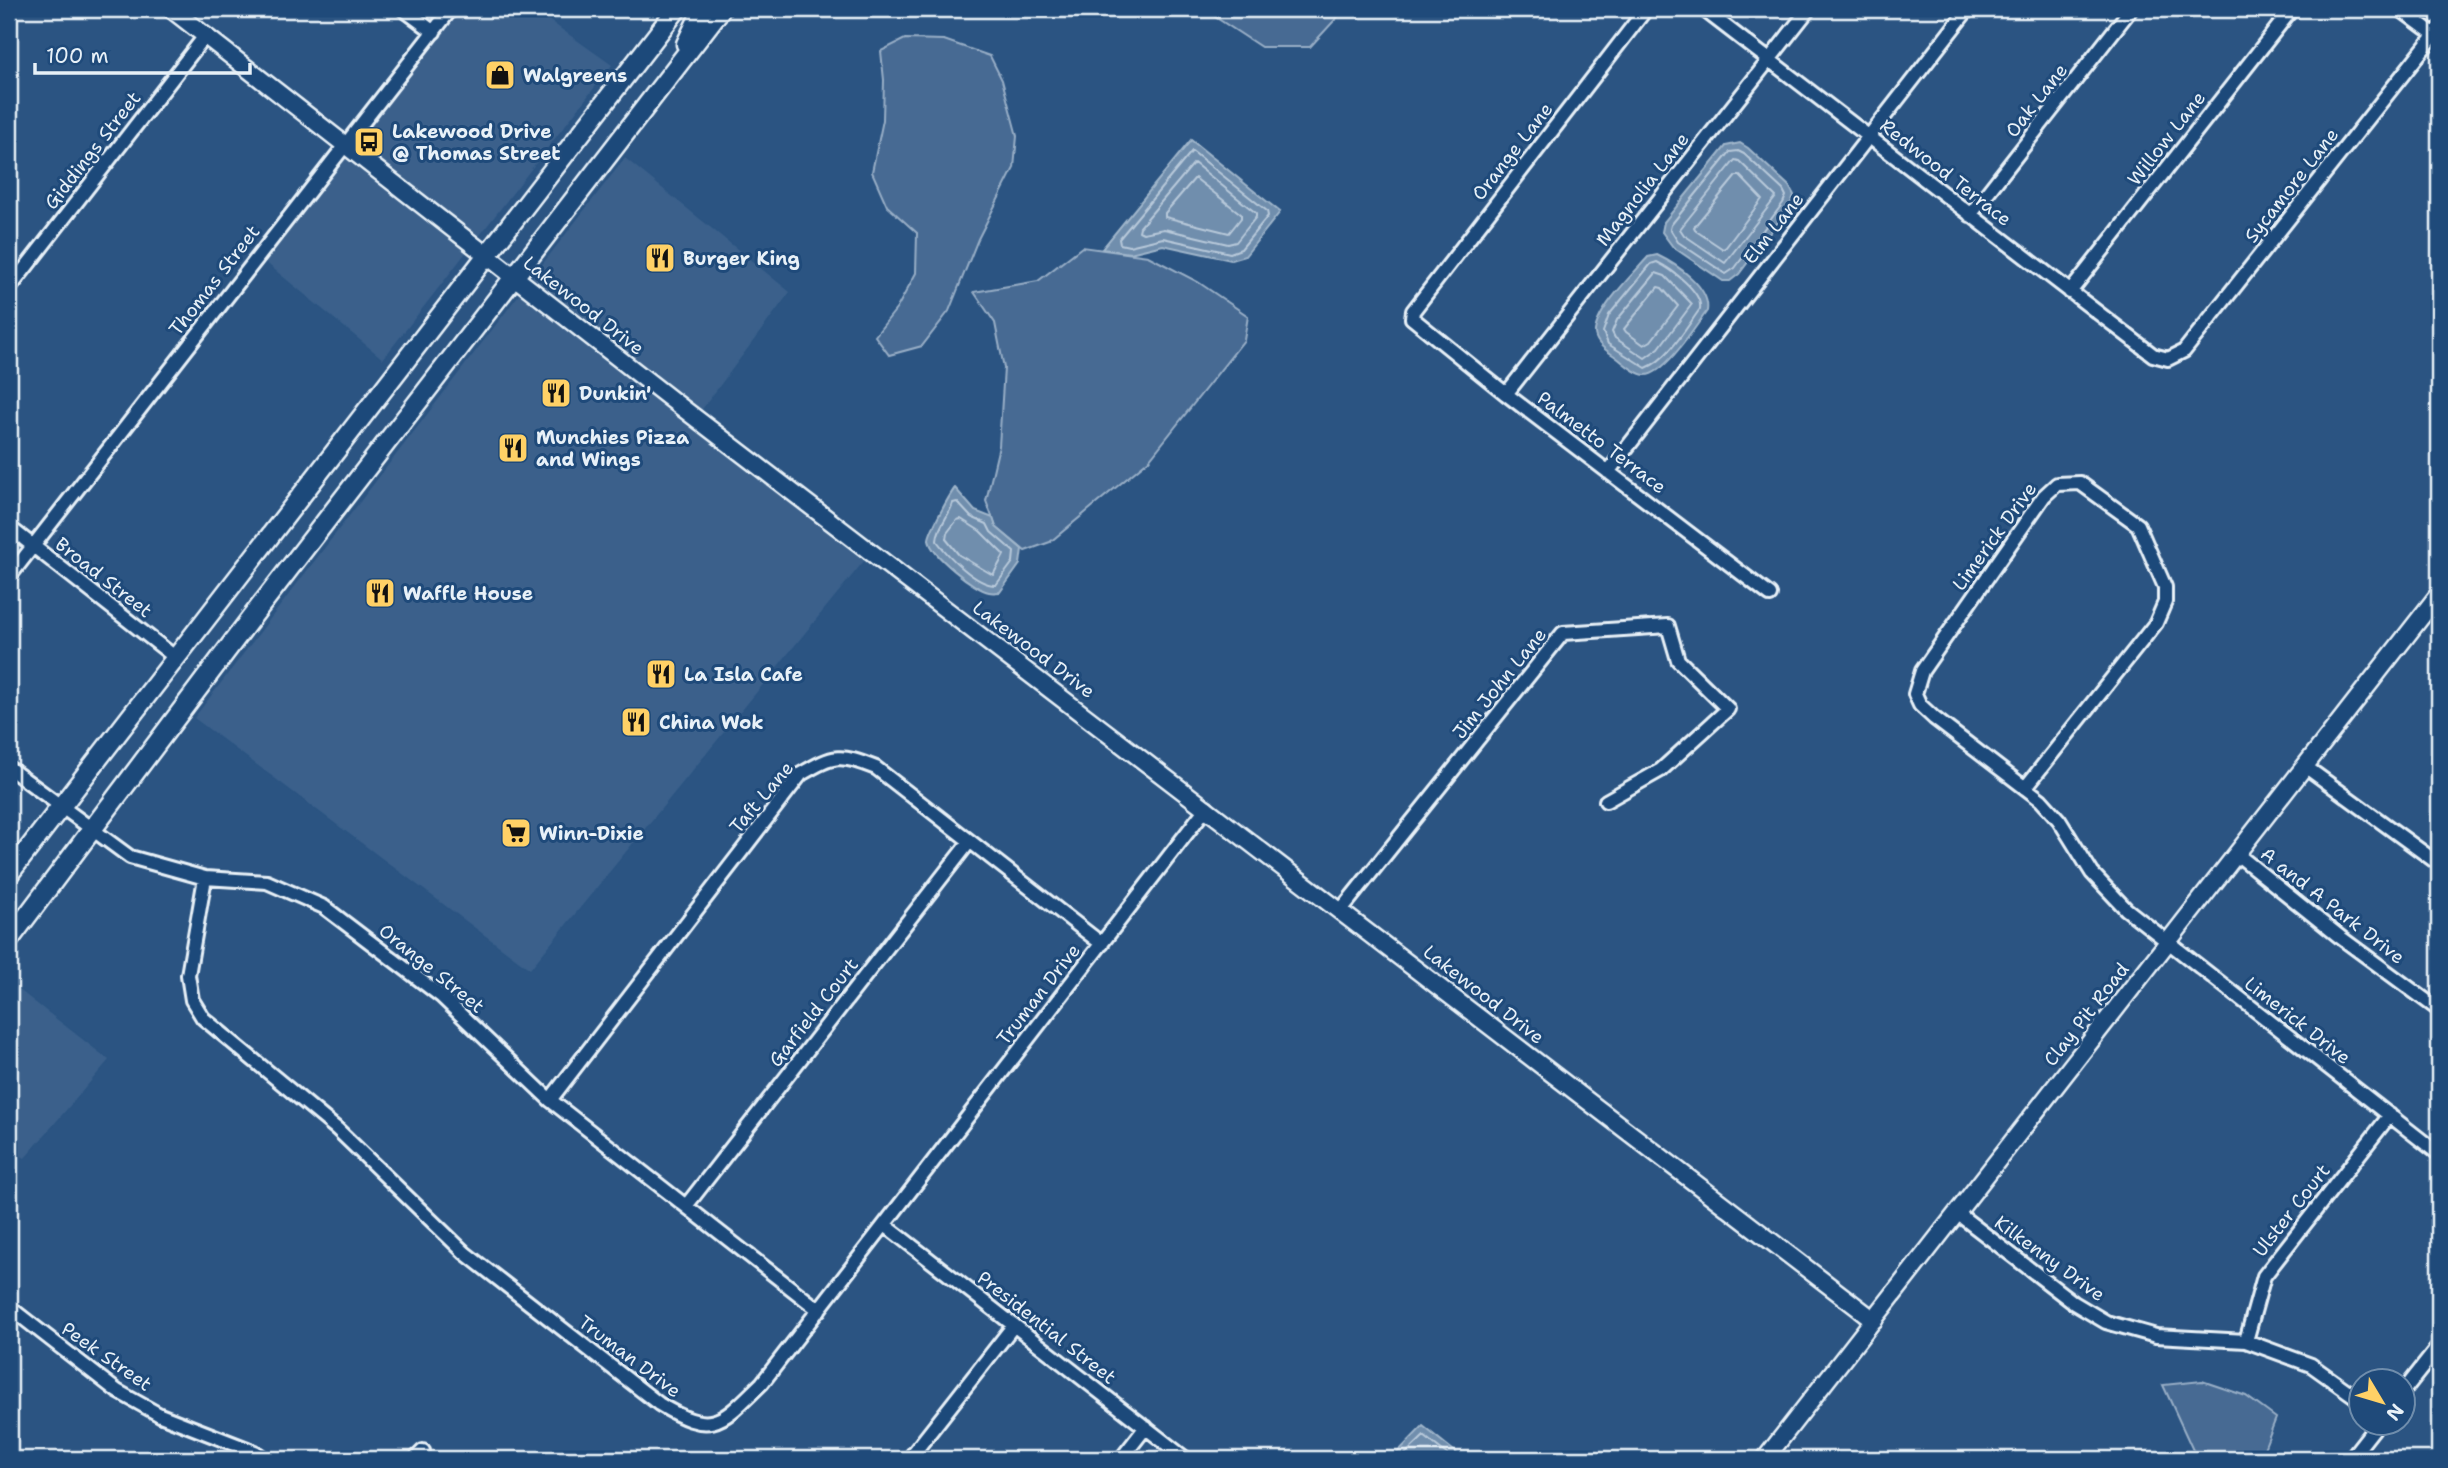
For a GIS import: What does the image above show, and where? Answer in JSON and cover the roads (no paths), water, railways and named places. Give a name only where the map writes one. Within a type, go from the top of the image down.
[{"type":"main road","points":[[9,874],[677,9]]},
{"type":"main road","points":[[676,66],[703,9]]},
{"type":"main road","points":[[9,940],[251,618],[721,9]]},
{"type":"street","name":"Lakewood Drive","points":[[171,9],[515,278],[1874,1320]]},
{"type":"street","points":[[403,9],[433,32]]},
{"type":"street","name":"Thomas Street","points":[[9,577],[451,9]]},
{"type":"street","name":"Orange Lane","points":[[1412,318],[1413,311],[1646,9]]},
{"type":"street","name":"Redwood Terrace","points":[[1703,9],[2153,355],[2168,359]]},
{"type":"street","name":"Magnolia Lane","points":[[1506,394],[1809,9]]},
{"type":"street","name":"Elm Lane","points":[[1608,472],[1968,9]]},
{"type":"street","name":"Oak Lane","points":[[1970,215],[2132,9]]},
{"type":"street","name":"Willow Lane","points":[[2070,292],[2292,9]]},
{"type":"street","points":[[2400,9],[2437,32]]},
{"type":"street","name":"Sycamore Lane","points":[[2168,359],[2184,351],[2437,32]]},
{"type":"street","name":"Giddings Street","points":[[9,289],[205,36]]},
{"type":"street","name":"Palmetto Terrace","points":[[1412,318],[1506,394],[1770,595]]},
{"type":"street","name":"Limerick Drive","points":[[2025,788],[2156,623],[2165,602],[2165,587],[2138,526],[2080,482],[2057,484],[2044,496],[1922,671],[1915,694],[1920,705],[1934,718],[2025,788],[2041,800],[2059,820],[2092,873],[2126,909],[2439,1154]]},
{"type":"street","name":"Broad Street","points":[[9,527],[176,658]]},
{"type":"street","name":"Clay Pit Road","points":[[1765,1459],[2439,594]]},
{"type":"street","name":"Jim John Lane","points":[[1341,910],[1563,633],[1668,626],[1678,660],[1728,709],[1661,771],[1606,801]]},
{"type":"street","name":"Taft Lane","points":[[551,1100],[801,774],[828,758],[854,760],[877,768],[1102,944]]},
{"type":"street","points":[[2306,767],[2439,864]]},
{"type":"street","name":"Orange Street","points":[[9,768],[130,856],[205,878],[267,882],[324,907],[442,996],[551,1100],[819,1310]]},
{"type":"street","name":"Truman Drive","points":[[205,878],[188,975],[192,1000],[203,1018],[337,1129],[465,1253],[659,1404],[682,1418],[706,1424],[728,1416],[762,1383],[1207,807]]},
{"type":"street","name":"Garfield Court","points":[[686,1206],[970,841]]},
{"type":"street","name":"A and A Park Drive","points":[[2238,855],[2340,937],[2439,1010]]},
{"type":"street","name":"Ulster Court","points":[[2246,1341],[2264,1276],[2390,1115]]},
{"type":"street","name":"Kilkenny Drive","points":[[1957,1213],[2074,1303],[2106,1322],[2156,1336],[2246,1341],[2311,1365],[2346,1390]]},
{"type":"street","name":"Presidential Street","points":[[885,1225],[1186,1459]]},
{"type":"street","name":"Peek Street","points":[[9,1307],[117,1391],[159,1414],[255,1452],[265,1459]]},
{"type":"street","points":[[909,1459],[1014,1325]]},
{"type":"street","points":[[2416,1376],[2439,1346]]},
{"type":"street","points":[[1121,1459],[1146,1427]]},
{"type":"street","points":[[2350,1459],[2369,1436]]},
{"type":"water","points":[[1191,140],[1280,212],[1245,256],[1231,260],[1163,245],[1130,253],[1102,249]]},
{"type":"water","points":[[1740,143],[1789,186],[1794,195],[1790,206],[1739,274],[1730,281],[1723,281],[1673,247],[1662,232],[1664,222],[1726,146]]},
{"type":"water","points":[[1657,255],[1691,277],[1704,293],[1707,311],[1670,359],[1661,368],[1645,375],[1632,370],[1604,348],[1596,339],[1595,331],[1602,312],[1617,292],[1648,257]]},
{"type":"water","points":[[955,488],[975,511],[993,518],[996,527],[1022,549],[1020,564],[1000,592],[982,590],[954,571],[937,554],[929,540]]},
{"type":"water","points":[[1423,1426],[1464,1459],[1391,1459]]},
{"type":"place","name":"Walgreens","points":[[500,75]]},
{"type":"place","name":"Lakewood Drive @ Thomas Street","points":[[369,142]]},
{"type":"place","name":"Burger King","points":[[660,258]]},
{"type":"place","name":"Dunkin'","points":[[556,393]]},
{"type":"place","name":"Munchies Pizza and Wings","points":[[513,448]]},
{"type":"place","name":"Waffle House","points":[[380,593]]},
{"type":"place","name":"La Isla Cafe","points":[[661,674]]},
{"type":"place","name":"China Wok","points":[[636,722]]},
{"type":"place","name":"Winn-Dixie","points":[[516,833]]}]
